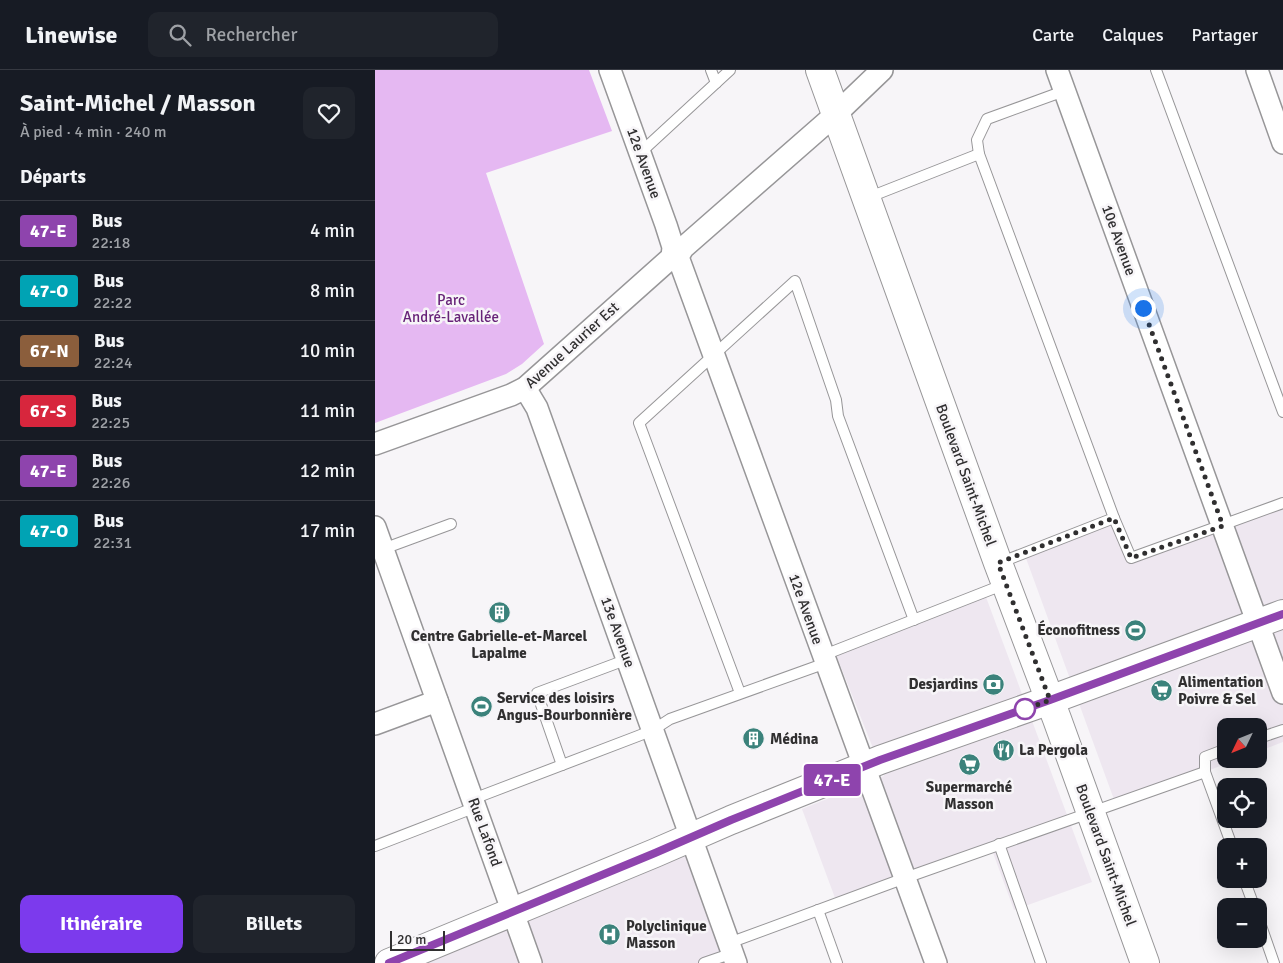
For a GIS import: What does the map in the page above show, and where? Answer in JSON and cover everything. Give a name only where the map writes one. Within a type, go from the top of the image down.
[{"type":"street","name":"12e Avenue","points":[[610,70],[675,256],[865,766],[936,963]]},
{"type":"street","name":"Boulevard Saint-Michel","points":[[820,70],[1145,963]]},
{"type":"street","name":"Avenue Laurier Est","points":[[375,444],[511,395],[525,388],[836,114],[882,70]]},
{"type":"street","name":"10e Avenue","points":[[1057,70],[1223,526],[1271,619],[1283,693]]},
{"type":"street","points":[[1257,70],[1283,143]]},
{"type":"street","name":"13e Avenue","points":[[525,388],[537,408],[733,953]]},
{"type":"street","name":"Rue Lafond","points":[[375,527],[531,963]]},
{"type":"street","points":[[389,963],[865,766],[1271,619]]},
{"type":"street","points":[[375,724],[437,701]]},
{"type":"lane","points":[[711,70],[716,83]]},
{"type":"lane","points":[[640,152],[731,70]]},
{"type":"lane","points":[[1156,70],[1283,412]]},
{"type":"lane","points":[[1065,92],[987,119],[977,140],[979,154],[1114,518],[1131,558],[1283,503]]},
{"type":"lane","points":[[867,198],[979,154]]},
{"type":"lane","points":[[740,694],[639,423],[795,281],[836,400],[838,416],[914,620]]},
{"type":"lane","points":[[375,846],[562,765],[653,730],[669,719],[740,694],[914,620],[1114,518]]},
{"type":"lane","points":[[383,549],[451,524]]},
{"type":"lane","points":[[562,765],[537,693],[628,659]]},
{"type":"lane","points":[[1267,735],[1283,730]]},
{"type":"lane","points":[[1217,752],[1205,757],[1205,772],[1229,838]]},
{"type":"lane","points":[[704,963],[733,953],[818,910],[1205,772]]},
{"type":"lane","points":[[999,844],[1041,963]]},
{"type":"lane","points":[[818,910],[837,963]]},
{"type":"lane","points":[[1267,943],[1274,963]]},
{"type":"shaded area","points":[[1283,499],[1283,742],[1267,748],[1267,718],[1217,718],[1217,767],[1116,805],[1023,550],[1112,515],[1128,554]]},
{"type":"shaded area","points":[[983,589],[1092,882],[1014,910],[992,850],[838,906],[802,809],[884,776],[833,647]]},
{"type":"shaded area","points":[[687,855],[724,958],[712,963],[423,963]]},
{"type":"green space","name":"Parc André-Lavallée","points":[[375,70],[589,70],[612,131],[486,173],[544,344],[522,364],[506,374],[375,423]]},
{"type":"bus line","name":"47-E","points":[[389,963],[880,760],[1283,614]]},
{"type":"place","name":"Centre Gabrielle-et-Marcel Lapalme","points":[[499,613]]},
{"type":"place","name":"Éconofitness","points":[[1136,630]]},
{"type":"place","name":"Desjardins","points":[[994,684]]},
{"type":"place","name":"Alimentation Poivre & Sel","points":[[1162,691]]},
{"type":"place","name":"Service des loisirs Angus-Bourbonnière","points":[[481,707]]},
{"type":"place","name":"Médina","points":[[754,739]]},
{"type":"place","name":"La Pergola","points":[[1003,750]]},
{"type":"place","name":"Supermarché Masson","points":[[969,764]]},
{"type":"place","name":"Polyclinique Masson","points":[[610,935]]},
{"type":"route","points":[[1025,709],[1023,710],[1050,700],[998,563],[1114,518],[1131,558],[1223,526],[1143,308]]}]
